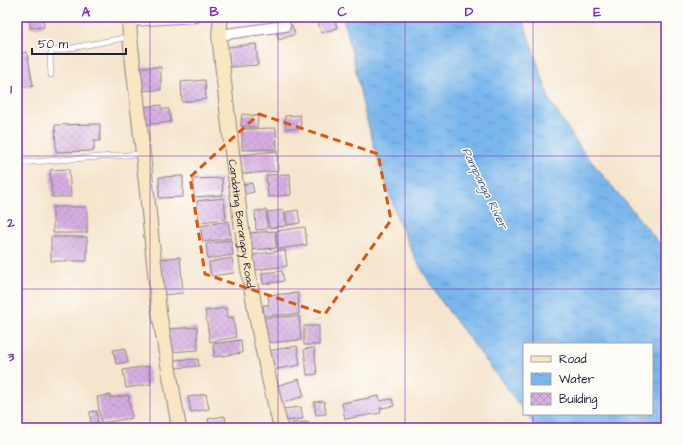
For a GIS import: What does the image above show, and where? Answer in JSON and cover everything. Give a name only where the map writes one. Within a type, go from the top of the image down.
[{"type":"street","points":[[179,428],[159,312],[130,37],[130,19],[196,17]]},
{"type":"street","name":"Candating Barangay Road","points":[[221,17],[219,35],[232,162],[249,277],[272,392],[281,428]]},
{"type":"street","points":[[219,35],[284,26]]},
{"type":"lane","points":[[51,75],[51,52],[130,37]]},
{"type":"lane","points":[[17,163],[143,154]]},
{"type":"highlighted area","points":[[259,114],[378,154],[391,220],[325,314],[205,274],[190,177]]},
{"type":"water","name":"Pampanga River","points":[[343,17],[522,17],[550,101],[581,149],[666,251],[666,428],[537,428],[527,415],[653,415],[653,343],[523,343],[523,410],[441,301],[416,260],[397,217],[380,166],[364,110]]},
{"type":"building","points":[[30,17],[43,17],[44,27],[30,28]]},
{"type":"building","points":[[317,17],[334,17],[337,28],[321,33]]},
{"type":"building","points":[[292,25],[295,34],[279,40],[276,31]]},
{"type":"building","points":[[256,44],[258,65],[230,67],[228,47]]},
{"type":"building","points":[[27,52],[33,86],[17,88],[17,54]]},
{"type":"building","points":[[136,67],[161,67],[161,90],[137,91]]},
{"type":"building","points":[[205,80],[206,99],[182,102],[181,82]]},
{"type":"building","points":[[161,105],[161,109],[169,109],[171,122],[143,125],[141,107]]},
{"type":"building","points":[[242,114],[258,116],[257,127],[241,126]]},
{"type":"building","points":[[300,115],[301,128],[286,129],[285,116]]},
{"type":"building","points":[[100,124],[100,141],[94,141],[94,151],[56,152],[55,125]]},
{"type":"building","points":[[276,128],[277,149],[242,150],[242,129]]},
{"type":"building","points":[[277,151],[278,171],[242,174],[240,155]]},
{"type":"building","points":[[69,169],[71,197],[52,197],[50,170]]},
{"type":"building","points":[[290,174],[291,195],[268,197],[266,175]]},
{"type":"building","points":[[183,176],[183,197],[159,198],[159,177]]},
{"type":"building","points":[[222,178],[223,195],[194,197],[193,179]]},
{"type":"building","points":[[252,183],[254,192],[240,195],[238,186]]},
{"type":"building","points":[[224,198],[226,219],[199,222],[197,201]]},
{"type":"building","points":[[53,207],[87,207],[87,233],[53,233]]},
{"type":"building","points":[[266,210],[267,229],[256,230],[255,211]]},
{"type":"building","points":[[284,210],[285,226],[269,228],[267,212]]},
{"type":"building","points":[[298,210],[300,223],[287,225],[286,212]]},
{"type":"building","points":[[228,221],[231,238],[203,242],[200,226]]},
{"type":"building","points":[[305,227],[307,245],[278,249],[276,231]]},
{"type":"building","points":[[275,231],[276,248],[249,250],[248,233]]},
{"type":"building","points":[[51,237],[87,237],[87,261],[51,261]]},
{"type":"building","points":[[231,240],[233,255],[208,259],[206,244]]},
{"type":"building","points":[[285,250],[287,266],[255,270],[253,255]]},
{"type":"building","points":[[180,257],[183,293],[162,295],[160,259]]},
{"type":"building","points":[[232,258],[234,273],[211,276],[209,262]]},
{"type":"building","points":[[282,271],[284,281],[263,284],[262,273]]},
{"type":"building","points":[[298,293],[299,314],[264,316],[263,305],[269,305],[268,295]]},
{"type":"building","points":[[226,308],[227,318],[233,317],[236,337],[210,342],[205,311]]},
{"type":"building","points":[[299,316],[301,340],[264,343],[262,318]]},
{"type":"building","points":[[304,326],[319,326],[319,345],[304,345]]},
{"type":"building","points":[[197,327],[198,350],[169,352],[168,329]]},
{"type":"building","points":[[241,340],[242,353],[214,357],[213,344]]},
{"type":"building","points":[[297,346],[300,365],[272,370],[268,351]]},
{"type":"building","points":[[125,348],[128,362],[116,364],[113,350]]},
{"type":"building","points":[[314,348],[317,374],[307,375],[304,349]]},
{"type":"building","points":[[198,359],[199,366],[176,368],[175,360]]},
{"type":"building","points":[[148,366],[151,384],[126,388],[123,370]]},
{"type":"building","points":[[299,379],[304,396],[278,404],[273,387]]},
{"type":"building","points":[[206,394],[209,409],[191,412],[188,397]]},
{"type":"building","points":[[110,395],[110,398],[128,395],[132,418],[101,423],[97,397]]},
{"type":"building","points":[[379,396],[380,401],[392,399],[394,406],[380,408],[381,413],[345,419],[342,403]]},
{"type":"building","points":[[324,401],[326,414],[316,415],[314,402]]},
{"type":"building","points":[[301,407],[303,419],[284,421],[282,409]]},
{"type":"building","points":[[97,411],[98,427],[91,427],[90,412]]},
{"type":"building","points":[[225,416],[226,425],[210,428],[208,419]]},
{"type":"building","points":[[308,422],[309,428],[292,428],[292,423]]}]
